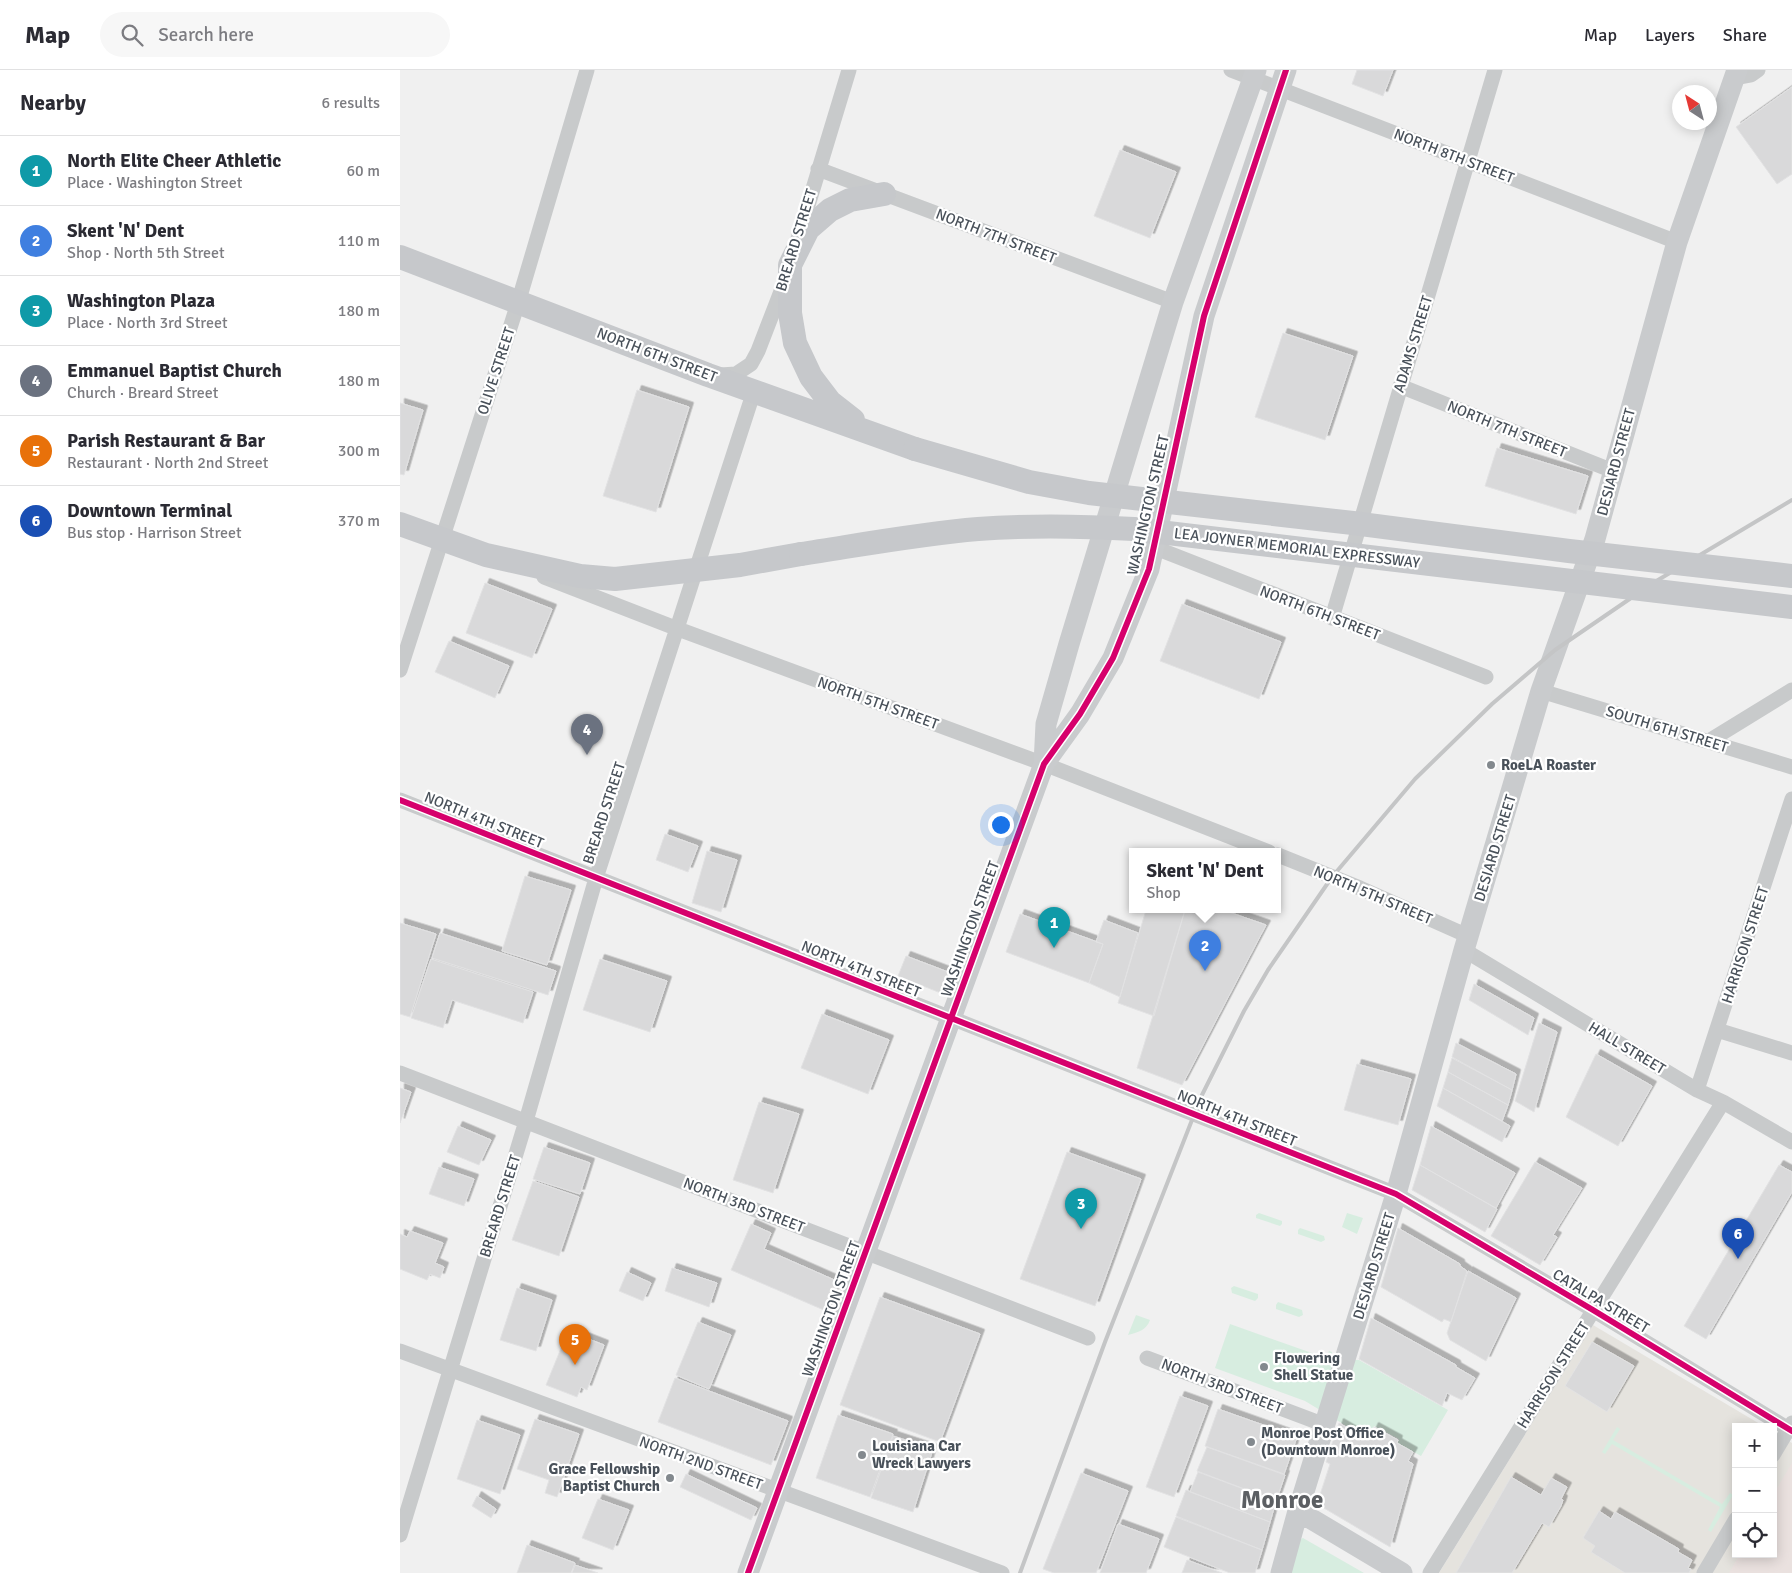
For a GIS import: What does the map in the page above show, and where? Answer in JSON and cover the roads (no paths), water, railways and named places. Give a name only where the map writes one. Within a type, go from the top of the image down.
[{"type":"main road","points":[[868,432],[830,402],[811,377],[795,343],[790,313],[790,266],[808,228],[830,210],[850,200],[884,194]]},
{"type":"main road","name":"NORTH 6TH STREET","points":[[400,257],[708,375],[915,449]]},
{"type":"main road","name":"LEA JOYNER MEMORIAL EXPRESSWAY","points":[[915,449],[1029,482],[1089,492],[1569,551],[1792,576]]},
{"type":"main road","name":"NORTH 5TH STREET","points":[[400,524],[486,555],[580,576],[615,579],[696,571],[801,554]]},
{"type":"main road","name":"LEA JOYNER MEMORIAL EXPRESSWAY","points":[[801,554],[978,529],[1083,526],[1134,529],[1792,607]]},
{"type":"street","name":"OLIVE STREET","points":[[400,670],[518,302],[587,70]]},
{"type":"street","name":"BREARD STREET","points":[[708,375],[736,374],[751,364],[758,352],[790,266],[849,70]]},
{"type":"street","name":"NORTH 8TH STREET","points":[[1231,70],[1283,79],[1468,161],[1677,242]]},
{"type":"street","name":"ADAMS STREET","points":[[1332,618],[1495,70]]},
{"type":"street","points":[[1736,74],[1751,75],[1758,70]]},
{"type":"street","name":"WASHINGTON STREET","points":[[1044,764],[1046,724],[1173,302],[1255,74]]},
{"type":"street","name":"DESIARD STREET","points":[[1281,1573],[1298,1511],[1396,1194],[1466,943],[1541,691],[1595,539],[1677,242],[1736,74]]},
{"type":"street","name":"WASHINGTON STREET","points":[[748,1573],[1044,764],[1080,714],[1113,658],[1149,569],[1204,316],[1283,79]]},
{"type":"street","name":"NORTH 7TH STREET","points":[[818,169],[1173,302]]},
{"type":"street","name":"NORTH 7TH STREET","points":[[1400,386],[1613,471]]},
{"type":"street","name":"BREARD STREET","points":[[400,1535],[526,1121],[596,878],[754,392]]},
{"type":"street","name":"NORTH 6TH STREET","points":[[1153,547],[1486,677]]},
{"type":"street","name":"NORTH 5TH STREET","points":[[486,555],[678,629],[1044,764],[1259,848]]},
{"type":"street","points":[[1709,742],[1792,690]]},
{"type":"street","name":"SOUTH 6TH STREET","points":[[1541,691],[1792,767]]},
{"type":"street","name":"HARRISON STREET","points":[[1697,1090],[1792,799]]},
{"type":"street","name":"NORTH 4TH STREET","points":[[400,800],[1396,1194]]},
{"type":"street","name":"NORTH 5TH STREET","points":[[1281,856],[1360,888],[1466,943]]},
{"type":"street","name":"HALL STREET","points":[[1466,943],[1697,1090],[1723,1102],[1792,1142]]},
{"type":"street","points":[[1717,1030],[1792,1053]]},
{"type":"street","name":"NORTH 3RD STREET","points":[[400,1073],[1088,1338]]},
{"type":"street","name":"HARRISON STREET","points":[[1430,1573],[1723,1102]]},
{"type":"street","name":"CATALPA STREET","points":[[1396,1194],[1791,1428]]},
{"type":"street","name":"NORTH 2ND STREET","points":[[400,1351],[1002,1573]]},
{"type":"street","name":"NORTH 3RD STREET","points":[[1147,1358],[1325,1425]]},
{"type":"street","points":[[1777,1449],[1791,1428]]},
{"type":"street","points":[[1298,1511],[1402,1573]]},
{"type":"street","points":[[1704,1573],[1732,1526]]},
{"type":"railway","points":[[1020,1573],[1105,1342],[1201,1097],[1244,1011],[1268,970],[1332,877],[1415,779],[1492,704],[1555,650],[1653,583],[1792,500]]},
{"type":"place","name":"Emmanuel Baptist Church","points":[[587,755]]},
{"type":"place","name":"RoeLA Roaster","points":[[1491,765]]},
{"type":"place","name":"North Elite Cheer Athletic","points":[[1054,948]]},
{"type":"place","name":"Skent 'N' Dent","points":[[1205,971]]},
{"type":"place","name":"Washington Plaza","points":[[1081,1229]]},
{"type":"place","name":"Downtown Terminal","points":[[1738,1259]]},
{"type":"place","name":"Parish Restaurant & Bar","points":[[575,1365]]},
{"type":"place","name":"Flowering Shell Statue","points":[[1264,1367]]},
{"type":"place","name":"Monroe Post Office (Downtown Monroe)","points":[[1251,1442]]},
{"type":"place","name":"Louisiana Car Wreck Lawyers","points":[[862,1455]]},
{"type":"place","name":"Grace Fellowship Baptist Church","points":[[670,1478]]},
{"type":"district","name":"Monroe","points":[[1282,1499]]}]
